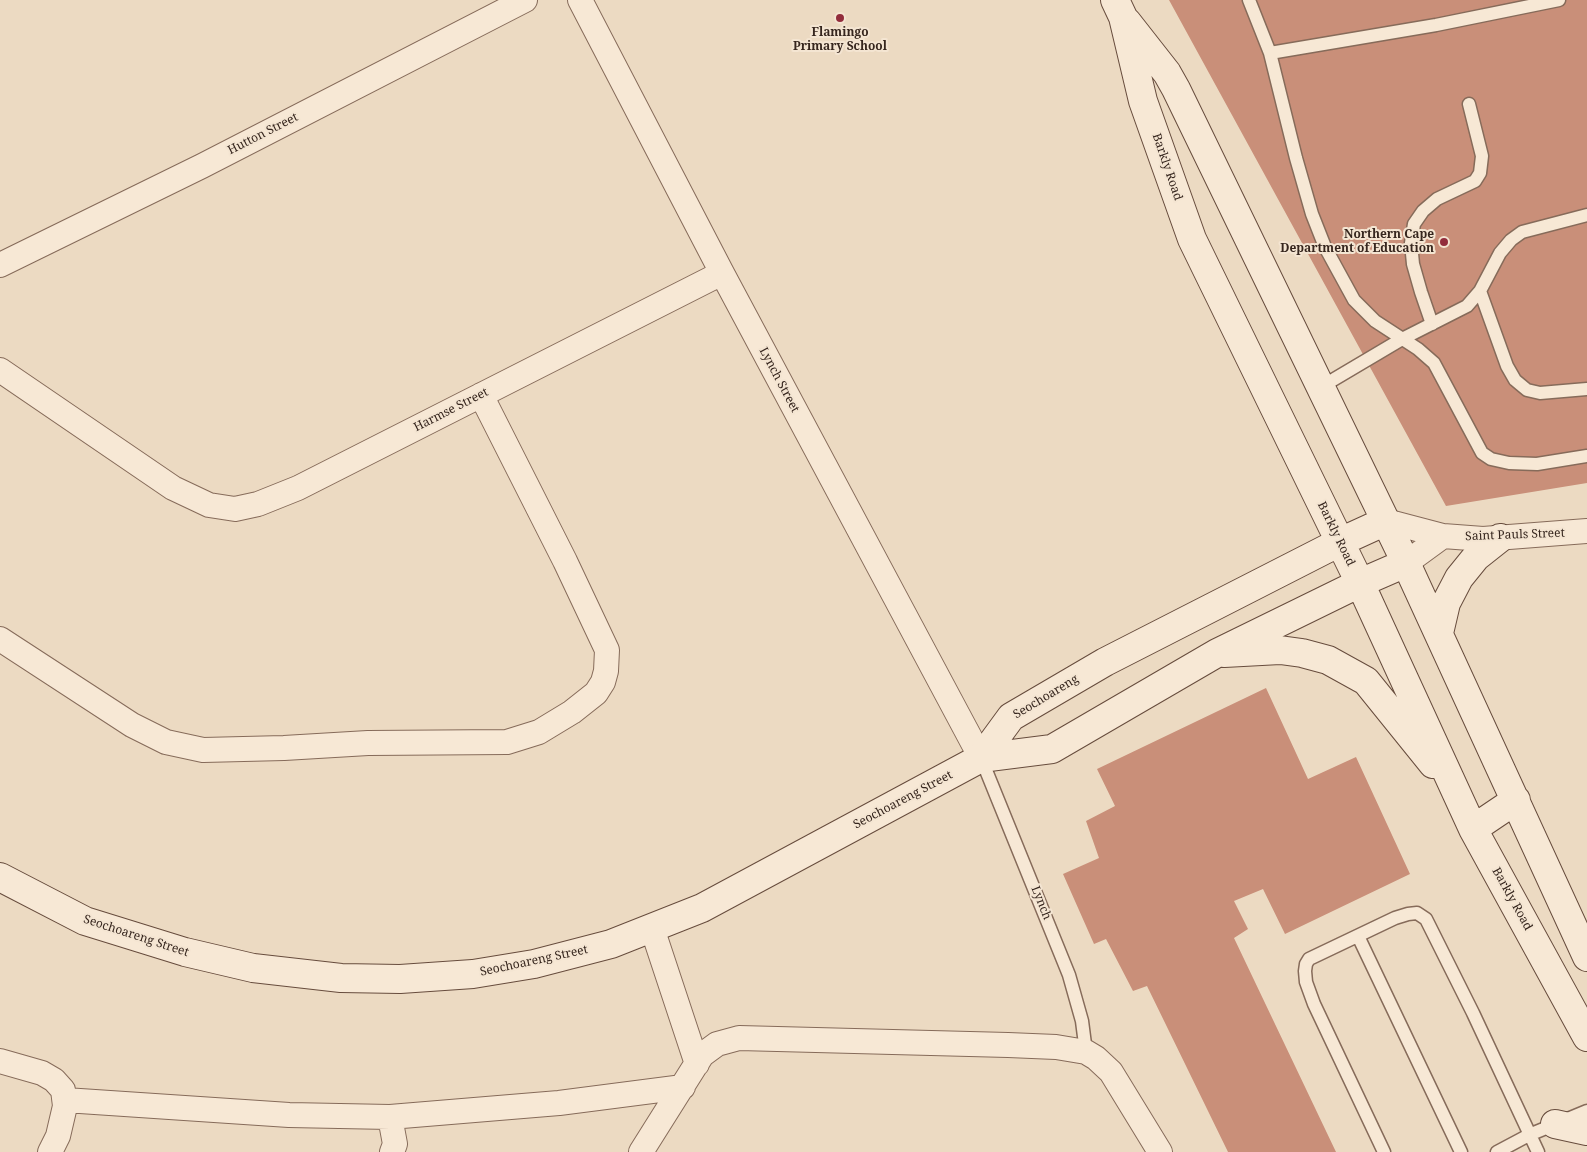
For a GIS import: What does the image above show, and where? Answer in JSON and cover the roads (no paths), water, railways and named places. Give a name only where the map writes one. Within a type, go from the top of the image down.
[{"type":"main road","name":"Barkly Road","points":[[1119,8],[1167,73],[1176,89],[1406,562],[1587,957]]},
{"type":"main road","name":"Barkly Road","points":[[1119,8],[1144,101],[1192,239],[1360,583],[1473,829],[1587,1037]]},
{"type":"main road","name":"Seochoareng","points":[[981,758],[1011,716],[1105,662],[1386,520]]},
{"type":"main road","points":[[1439,633],[1446,603],[1459,578],[1476,557],[1500,538]]},
{"type":"main road","points":[[981,758],[1052,749],[1217,653],[1406,562]]},
{"type":"main road","points":[[1217,653],[1280,650],[1302,653],[1328,660],[1366,682],[1456,792]]},
{"type":"main road","name":"Seochoareng Street","points":[[0,878],[85,921],[185,952],[253,968],[341,978],[400,979],[473,974],[534,964],[611,944],[702,908],[981,758]]},
{"type":"main road","points":[[1473,829],[1516,800]]},
{"type":"main road","points":[[1555,1124],[1587,1131]]},
{"type":"street","name":"Hutton Street","points":[[0,265],[210,161],[525,0]]},
{"type":"street","name":"Lynch Street","points":[[580,0],[722,273],[981,758]]},
{"type":"street","name":"Harmse Street","points":[[0,370],[174,488],[209,504],[235,509],[258,504],[298,488],[722,273]]},
{"type":"street","points":[[0,639],[132,725],[166,742],[203,750],[368,743],[491,743],[508,742],[539,732],[572,712],[596,692],[603,682],[606,671],[607,650],[565,561],[481,395]]},
{"type":"street","name":"Saint Pauls Street","points":[[1386,520],[1444,536],[1500,538],[1587,531]]},
{"type":"street","points":[[1406,562],[1444,536]]},
{"type":"street","points":[[652,928],[697,1064]]},
{"type":"street","points":[[641,1152],[702,1055],[717,1044],[740,1038],[1018,1045],[1056,1047],[1086,1052],[1096,1058],[1111,1072],[1160,1152]]},
{"type":"street","points":[[0,1061],[42,1073],[54,1080],[63,1090],[65,1106],[58,1136],[50,1152]]},
{"type":"street","points":[[64,1100],[288,1115],[390,1117],[559,1103],[682,1087]]},
{"type":"street","points":[[390,1117],[395,1144],[392,1152]]},
{"type":"lane","points":[[1249,0],[1270,53],[1305,193],[1325,248],[1354,300],[1375,321],[1418,349],[1434,364],[1482,453],[1491,459],[1509,464],[1537,464],[1587,456]]},
{"type":"lane","points":[[1270,53],[1436,25],[1559,0]]},
{"type":"lane","points":[[1432,324],[1420,292],[1413,264],[1411,242],[1414,224],[1423,211],[1437,199],[1475,181],[1480,173],[1482,156],[1469,104]]},
{"type":"lane","points":[[1320,387],[1402,339],[1467,306],[1480,291],[1500,253],[1511,240],[1522,232],[1587,215]]},
{"type":"lane","points":[[1480,291],[1507,366],[1515,380],[1527,390],[1540,393],[1587,389]]},
{"type":"lane","name":"Lynch","points":[[981,758],[1069,975],[1082,1021],[1086,1052]]},
{"type":"lane","points":[[1384,1152],[1314,1004],[1306,982],[1306,964],[1309,959],[1395,918],[1418,913],[1426,919],[1473,1013],[1538,1152]]},
{"type":"lane","points":[[1358,936],[1461,1152]]},
{"type":"lane","points":[[1497,1152],[1529,1135],[1587,1111]]},
{"type":"place","name":"Flamingo Primary School","points":[[840,18]]},
{"type":"place","name":"Northern Cape Department of Education","points":[[1444,242]]}]
